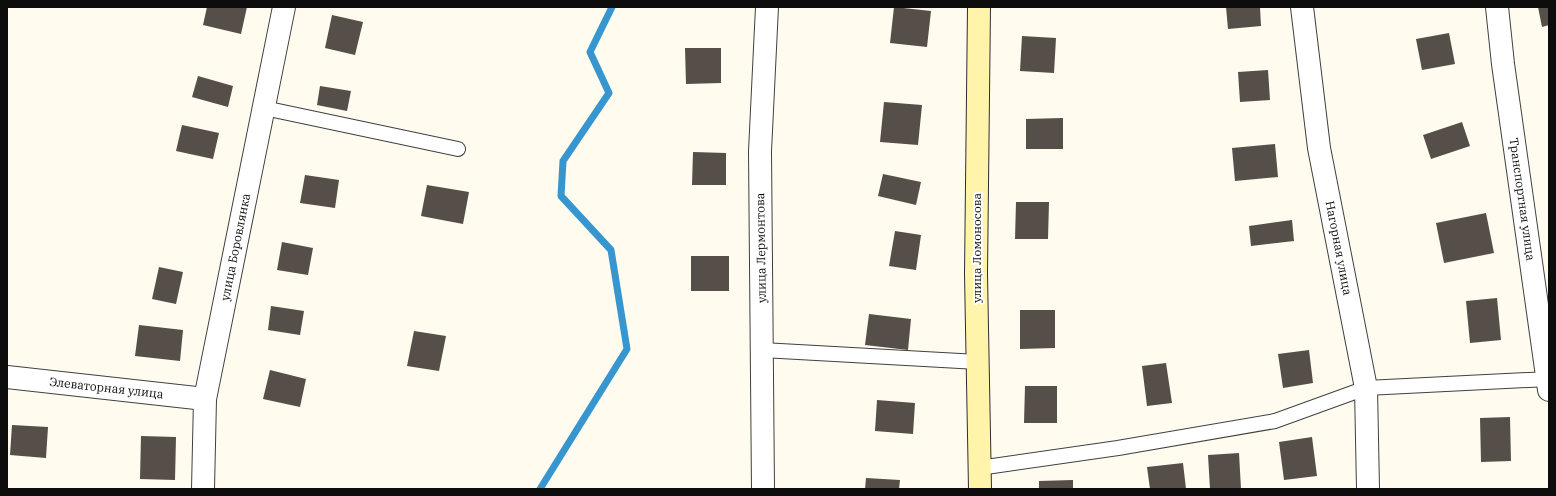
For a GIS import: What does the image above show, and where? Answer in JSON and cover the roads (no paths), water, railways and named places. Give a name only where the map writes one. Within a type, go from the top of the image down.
[{"type":"main road","name":"улица Ломоносова","points":[[979,7],[976,274],[980,478]]},
{"type":"street","name":"улица Боровлянка","points":[[203,489],[205,399],[284,7]]},
{"type":"street","name":"улица Лермонтова","points":[[763,489],[760,151],[767,7]]},
{"type":"street","name":"Нагорная улица","points":[[1302,7],[1319,148],[1366,388],[1368,489]]},
{"type":"street","name":"Транспортная улица","points":[[1497,7],[1503,64],[1548,385]]},
{"type":"street","name":"Элеваторная улица","points":[[7,377],[205,399]]},
{"type":"lane","points":[[264,108],[458,149]]},
{"type":"lane","points":[[762,350],[978,362]]},
{"type":"lane","points":[[980,478],[1118,448],[1275,421],[1366,388],[1548,385]]},
{"type":"waterway","points":[[540,489],[627,349],[611,250],[561,196],[563,161],[609,93],[590,52],[612,7]]}]
